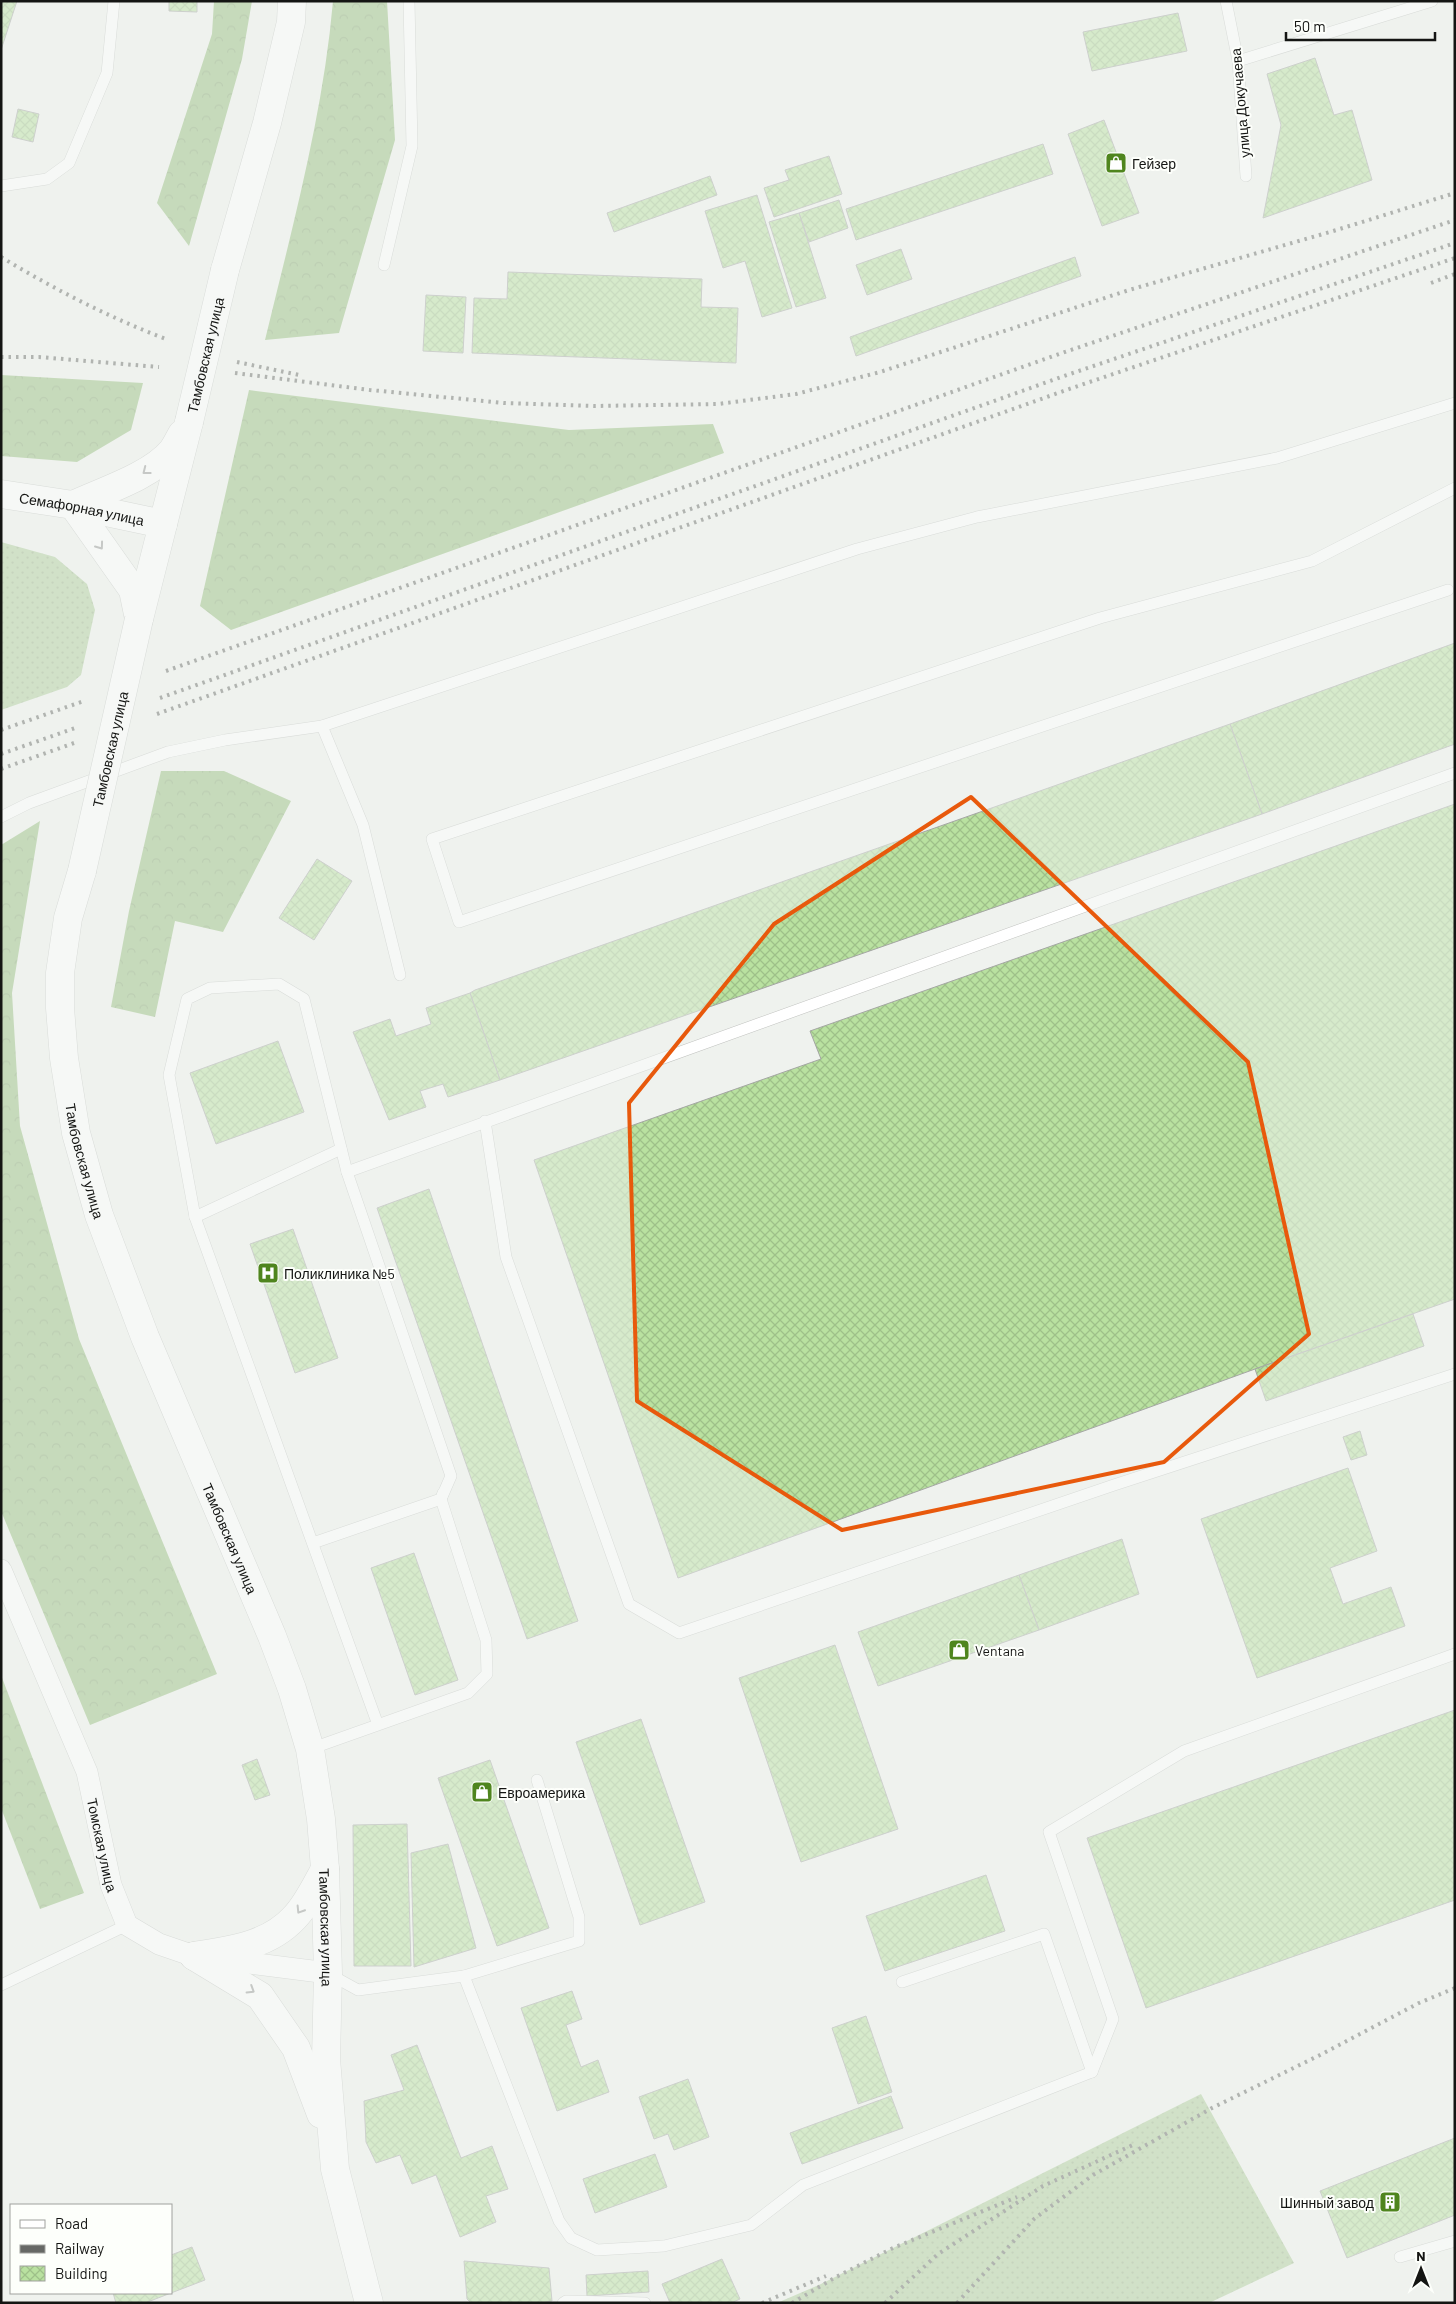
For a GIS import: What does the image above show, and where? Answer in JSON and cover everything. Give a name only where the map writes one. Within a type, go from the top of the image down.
[{"type":"main road","name":"Тамбовская улица","points":[[292,1],[291,22],[267,123],[225,270],[139,619],[82,871],[68,918],[60,973],[60,1008],[64,1058],[76,1133],[99,1215],[145,1336],[272,1636],[292,1689],[310,1749],[321,1819],[326,1869],[328,1974],[326,2059],[335,2168],[369,2303]]},
{"type":"main road","points":[[139,619],[133,590],[73,506],[105,490],[137,478],[172,451],[189,422]]},
{"type":"main road","name":"Семафорная улица","points":[[1,494],[163,524]]},
{"type":"main road","points":[[194,1956],[243,1948],[278,1932],[296,1917],[326,1869]]},
{"type":"main road","points":[[194,1956],[260,1996],[296,2048],[319,2108],[335,2168]]},
{"type":"street","name":"Томская улица","points":[[1,1570],[86,1772],[111,1885],[127,1925]]},
{"type":"street","points":[[127,1925],[159,1944],[194,1956],[328,1974]]},
{"type":"lane","points":[[1,186],[47,179],[69,163],[107,73],[114,1]]},
{"type":"lane","points":[[384,265],[412,146],[409,1]]},
{"type":"lane","name":"улица Докучаева","points":[[1226,1],[1238,61],[1246,176]]},
{"type":"lane","points":[[1238,61],[1432,1]]},
{"type":"lane","points":[[1,817],[30,804],[168,752],[224,740],[322,726],[857,549],[977,517],[1277,458],[1455,403]]},
{"type":"lane","points":[[1448,590],[459,922],[432,840],[1100,618],[1312,561],[1455,488]]},
{"type":"lane","points":[[322,726],[363,825],[400,975]]},
{"type":"lane","points":[[347,1172],[1455,773]]},
{"type":"lane","points":[[310,1749],[378,1725],[468,1693],[487,1674],[486,1640],[440,1499],[450,1476],[347,1172],[304,998],[279,984],[210,988],[188,998],[169,1075],[195,1217],[378,1725]]},
{"type":"lane","points":[[485,1121],[506,1258],[629,1604],[680,1633],[1104,1488],[1455,1374]]},
{"type":"lane","points":[[195,1217],[341,1149]]},
{"type":"lane","points":[[313,1542],[440,1499]]},
{"type":"lane","points":[[464,1976],[559,2221],[572,2238],[597,2250],[664,2246],[751,2225],[803,2185],[1092,2072],[1113,2019],[1049,1832],[1184,1751],[1455,1654]]},
{"type":"lane","points":[[328,1974],[358,1990],[464,1976],[579,1941],[578,1917],[537,1780]]},
{"type":"lane","points":[[1,1985],[127,1925]]},
{"type":"lane","points":[[902,1982],[1044,1934],[1092,2072]]},
{"type":"lane","points":[[1400,2257],[1455,2241]]},
{"type":"lane","points":[[563,2303],[566,2300],[645,2303]]},
{"type":"highlighted area","points":[[971,797],[1248,1062],[1309,1334],[1164,1462],[842,1530],[637,1401],[629,1103],[774,924]]},
{"type":"green space","points":[[214,1],[252,1],[242,59],[189,246],[157,203],[212,34]]},
{"type":"green space","points":[[333,1],[387,1],[395,140],[339,333],[265,340],[296,214],[314,129],[322,87]]},
{"type":"green space","points":[[1,375],[143,383],[131,430],[77,462],[1,456]]},
{"type":"green space","points":[[249,390],[569,430],[713,424],[724,453],[231,630],[200,606]]},
{"type":"green space","points":[[1,542],[55,557],[87,584],[95,610],[81,675],[67,687],[1,710]]},
{"type":"green space","points":[[161,771],[224,771],[291,801],[223,932],[175,921],[155,1017],[111,1007],[129,911]]},
{"type":"green space","points":[[40,821],[12,993],[20,1126],[79,1339],[217,1674],[90,1725],[1,1511],[1,845]]},
{"type":"green space","points":[[1,1675],[84,1893],[40,1909],[1,1808]]},
{"type":"green space","points":[[1201,2094],[1294,2263],[1209,2303],[777,2303],[821,2284]]},
{"type":"building","points":[[1,1],[17,1],[1,50]]},
{"type":"building","points":[[169,1],[197,1],[197,12],[169,11]]},
{"type":"building","points":[[1178,13],[1187,51],[1092,71],[1083,32]]},
{"type":"building","points":[[1315,58],[1334,115],[1352,110],[1372,180],[1263,218],[1281,125],[1267,74]]},
{"type":"building","points":[[18,109],[39,114],[33,142],[12,137]]},
{"type":"building","points":[[1104,120],[1139,213],[1102,226],[1068,134]]},
{"type":"building","points":[[1043,144],[1053,174],[856,240],[846,209]]},
{"type":"building","points":[[829,156],[842,194],[774,217],[764,188],[789,180],[785,170]]},
{"type":"building","points":[[710,176],[717,195],[614,232],[607,213]]},
{"type":"building","points":[[757,195],[792,308],[762,317],[745,261],[723,268],[705,211]]},
{"type":"building","points":[[839,200],[848,228],[809,242],[799,213]]},
{"type":"building","points":[[799,213],[826,298],[796,307],[769,222]]},
{"type":"building","points":[[901,249],[912,279],[867,295],[856,265]]},
{"type":"building","points":[[1075,257],[1081,276],[856,356],[850,337]]},
{"type":"building","points":[[508,272],[702,279],[701,307],[738,308],[736,363],[472,353],[474,298],[507,299]]},
{"type":"building","points":[[426,295],[466,297],[463,353],[423,351]]},
{"type":"building","points":[[1455,643],[1455,744],[1262,814],[1230,724]]},
{"type":"building","points":[[1230,724],[1262,814],[500,1080],[470,993],[475,990]]},
{"type":"building","points":[[1455,804],[1455,1299],[1255,1369],[678,1578],[534,1160],[821,1059],[810,1031]]},
{"type":"building","points":[[317,859],[352,881],[314,940],[279,918]]},
{"type":"building","points":[[470,993],[500,1080],[448,1097],[443,1084],[420,1091],[426,1107],[389,1120],[353,1032],[390,1019],[396,1036],[431,1024],[426,1008]]},
{"type":"building","points":[[278,1041],[304,1112],[216,1144],[190,1073]]},
{"type":"building","points":[[429,1189],[578,1621],[527,1639],[377,1208]]},
{"type":"building","points":[[293,1229],[338,1358],[295,1373],[250,1244]]},
{"type":"building","points":[[1413,1314],[1424,1346],[1266,1401],[1255,1369]]},
{"type":"building","points":[[1360,1431],[1367,1455],[1351,1460],[1343,1437]]},
{"type":"building","points":[[1348,1468],[1377,1551],[1330,1568],[1343,1604],[1391,1587],[1405,1626],[1257,1678],[1201,1519]]},
{"type":"building","points":[[1122,1539],[1139,1594],[1039,1630],[1019,1575]]},
{"type":"building","points":[[414,1553],[458,1680],[415,1695],[371,1568]]},
{"type":"building","points":[[1019,1575],[1039,1630],[878,1686],[858,1632]]},
{"type":"building","points":[[835,1645],[898,1829],[801,1862],[739,1678]]},
{"type":"building","points":[[1455,1710],[1455,1900],[1146,2008],[1087,1838]]},
{"type":"building","points":[[641,1719],[705,1902],[640,1925],[576,1742]]},
{"type":"building","points":[[257,1759],[270,1795],[255,1800],[242,1765]]},
{"type":"building","points":[[490,1760],[549,1928],[497,1946],[438,1778]]},
{"type":"building","points":[[407,1824],[411,1966],[354,1966],[353,1825]]},
{"type":"building","points":[[448,1844],[476,1948],[414,1967],[411,1853]]},
{"type":"building","points":[[986,1875],[1005,1931],[885,1971],[866,1916]]},
{"type":"building","points":[[572,1991],[582,2019],[566,2025],[581,2067],[598,2060],[609,2092],[557,2111],[521,2008]]},
{"type":"building","points":[[866,2016],[892,2092],[858,2104],[832,2028]]},
{"type":"building","points":[[417,2045],[461,2158],[492,2146],[508,2189],[486,2196],[496,2222],[460,2237],[436,2175],[412,2184],[400,2155],[376,2163],[366,2142],[364,2101],[404,2090],[391,2055]]},
{"type":"building","points":[[688,2079],[709,2137],[674,2150],[668,2134],[654,2139],[639,2097]]},
{"type":"building","points":[[891,2096],[903,2128],[802,2164],[790,2133]]},
{"type":"building","name":"Шинный завод","points":[[1455,2138],[1455,2215],[1347,2258],[1320,2191]]},
{"type":"building","points":[[655,2154],[667,2187],[595,2213],[583,2179]]},
{"type":"building","points":[[192,2247],[205,2280],[172,2293],[172,2255]]},
{"type":"building","points":[[722,2259],[740,2299],[731,2303],[670,2303],[662,2284]]},
{"type":"building","points":[[464,2261],[549,2268],[552,2301],[541,2303],[471,2303],[467,2299]]},
{"type":"building","points":[[648,2271],[649,2292],[587,2296],[586,2275]]},
{"type":"building","points":[[113,2294],[168,2294],[145,2303],[116,2303]]},
{"type":"railway","points":[[235,373],[370,390],[504,403],[594,406],[718,404],[796,394],[880,372],[1129,290],[1330,232],[1455,193]]},
{"type":"railway","points":[[166,671],[1059,354],[1455,220]]},
{"type":"railway","points":[[160,698],[1067,375],[1455,243]]},
{"type":"railway","points":[[1,257],[82,302],[166,339]]},
{"type":"railway","points":[[157,714],[1072,388],[1455,258]]},
{"type":"railway","points":[[1431,283],[1455,274]]},
{"type":"railway","points":[[1,357],[39,357],[159,367]]},
{"type":"railway","points":[[237,362],[299,375]]},
{"type":"railway","points":[[1,730],[84,701]]},
{"type":"railway","points":[[1,754],[78,727]]},
{"type":"railway","points":[[1,769],[74,743]]},
{"type":"railway","points":[[957,2303],[1034,2219],[1093,2175],[1212,2108],[1320,2055],[1419,2003],[1455,1988]]},
{"type":"railway","points":[[885,2303],[938,2254],[1043,2186],[1135,2144]]},
{"type":"railway","points":[[792,2303],[836,2277],[893,2248],[1017,2197]]},
{"type":"railway","points":[[762,2303],[826,2276]]},
{"type":"place","name":"Гейзер","points":[[1116,163]]},
{"type":"place","name":"Поликлиника №5","points":[[268,1273]]},
{"type":"place","name":"Ventana","points":[[959,1650]]},
{"type":"place","name":"Евроамерика","points":[[482,1792]]},
{"type":"place","name":"Шинный завод","points":[[1390,2202]]}]
